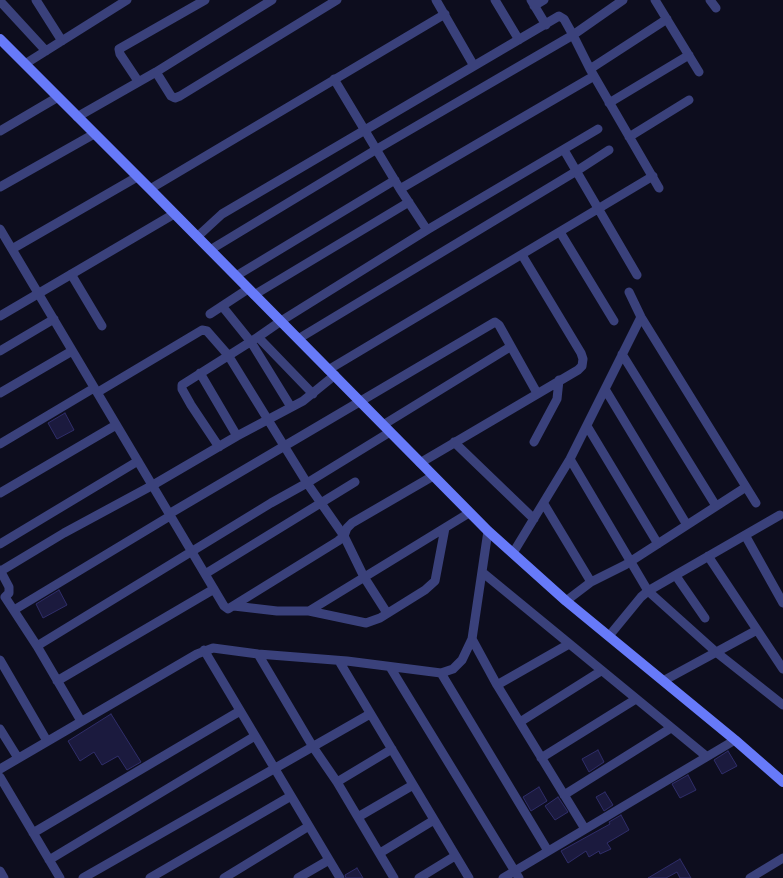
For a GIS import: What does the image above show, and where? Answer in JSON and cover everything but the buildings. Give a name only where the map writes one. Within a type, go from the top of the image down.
[{"type":"street","points":[[36,0],[62,41]]},
{"type":"street","points":[[25,64],[127,0]]},
{"type":"street","points":[[138,81],[120,54],[119,49],[205,0]]},
{"type":"street","points":[[77,116],[156,72],[272,0]]},
{"type":"street","points":[[156,72],[171,96],[175,98],[337,0]]},
{"type":"street","points":[[436,0],[474,66]]},
{"type":"street","points":[[495,0],[519,40]]},
{"type":"street","points":[[544,0],[532,3],[546,25]]},
{"type":"street","points":[[210,250],[573,34],[624,0]]},
{"type":"street","points":[[655,0],[699,72]]},
{"type":"street","points":[[710,0],[716,8]]},
{"type":"street","points":[[0,1],[46,51]]},
{"type":"street","points":[[150,189],[445,14]]},
{"type":"street","points":[[197,237],[222,214],[559,16],[573,34],[592,72],[659,188]]},
{"type":"street","points":[[400,189],[592,72],[667,20]]},
{"type":"street","points":[[1,41],[332,372],[469,513],[566,601],[735,740],[783,782]]},
{"type":"street","points":[[610,103],[689,55]]},
{"type":"street","points":[[334,79],[427,230]]},
{"type":"street","points":[[0,131],[58,97]]},
{"type":"street","points":[[630,137],[689,100]]},
{"type":"street","points":[[219,447],[182,389],[182,385],[255,340],[280,321],[427,230],[598,130]]},
{"type":"street","points":[[0,187],[94,134]]},
{"type":"street","points":[[564,150],[597,210],[637,275]]},
{"type":"street","points":[[298,339],[609,150]]},
{"type":"street","points":[[81,721],[14,610],[3,599],[9,592],[9,587],[0,570],[313,394],[332,372],[653,176]]},
{"type":"street","points":[[12,249],[137,177]]},
{"type":"street","points":[[236,276],[395,180]]},
{"type":"street","points":[[210,314],[409,202]]},
{"type":"street","points":[[0,316],[174,214]]},
{"type":"street","points":[[0,228],[224,606],[228,609],[344,536],[347,528],[352,523],[433,476]]},
{"type":"street","points":[[560,232],[614,321]]},
{"type":"street","points":[[420,463],[582,366],[583,359],[581,353],[522,255]]},
{"type":"street","points":[[71,274],[102,326]]},
{"type":"street","points":[[629,292],[641,317],[756,503]]},
{"type":"street","points":[[222,306],[255,340],[313,394]]},
{"type":"street","points":[[513,552],[570,459],[641,317]]},
{"type":"street","points":[[0,351],[54,319]]},
{"type":"street","points":[[14,610],[284,445],[495,322],[499,325],[537,393]]},
{"type":"street","points":[[0,444],[202,330],[207,331],[228,355],[306,483],[322,502],[344,536],[364,577],[387,613]]},
{"type":"street","points":[[255,340],[291,407]]},
{"type":"street","points":[[37,646],[271,502],[306,483],[510,347]]},
{"type":"street","points":[[0,393],[72,351]]},
{"type":"street","points":[[622,354],[716,506]]},
{"type":"street","points":[[200,373],[238,436]]},
{"type":"street","points":[[534,442],[557,399],[559,380]]},
{"type":"street","points":[[604,390],[687,525]]},
{"type":"street","points":[[0,493],[116,425]]},
{"type":"street","points":[[587,426],[658,544]]},
{"type":"street","points":[[454,442],[534,519]]},
{"type":"street","points":[[570,459],[648,591],[716,652],[783,705]]},
{"type":"street","points":[[0,544],[138,460]]},
{"type":"street","points":[[205,574],[355,482]]},
{"type":"street","points":[[566,601],[591,582],[658,544],[746,487]]},
{"type":"street","points":[[544,504],[591,582]]},
{"type":"street","points":[[309,611],[469,513]]},
{"type":"street","points":[[609,636],[648,591],[780,515]]},
{"type":"street","points":[[234,606],[277,611],[309,611],[366,622],[374,621],[425,590],[435,581],[445,528]]},
{"type":"street","points":[[0,769],[204,650],[213,648],[441,673],[453,669],[462,660],[472,639],[488,530]]},
{"type":"street","points":[[745,535],[783,603]]},
{"type":"street","points":[[708,556],[783,669]]},
{"type":"street","points":[[482,572],[706,756]]},
{"type":"street","points":[[676,576],[705,618]]},
{"type":"street","points":[[57,681],[214,589]]},
{"type":"street","points":[[663,681],[757,630]]},
{"type":"street","points":[[472,639],[497,685],[585,829]]},
{"type":"street","points":[[497,685],[569,644]]},
{"type":"street","points":[[204,650],[340,878]]},
{"type":"street","points":[[258,654],[394,878]]},
{"type":"street","points":[[0,660],[48,741]]},
{"type":"street","points":[[339,661],[469,878]]},
{"type":"street","points":[[390,667],[517,874]]},
{"type":"street","points":[[520,722],[601,670]]},
{"type":"street","points":[[441,673],[548,851]]},
{"type":"street","points":[[541,758],[636,699]]},
{"type":"street","points":[[33,834],[240,711]]},
{"type":"street","points":[[83,878],[274,767],[370,714]]},
{"type":"street","points":[[564,795],[671,728]]},
{"type":"street","points":[[0,729],[18,758]]},
{"type":"street","points":[[48,860],[255,736]]},
{"type":"street","points":[[503,878],[517,874],[548,851],[735,740]]},
{"type":"street","points":[[337,782],[392,749]]},
{"type":"street","points":[[0,778],[60,878]]},
{"type":"street","points":[[358,817],[413,785]]},
{"type":"street","points":[[150,878],[291,796]]},
{"type":"street","points":[[380,854],[434,820]]},
{"type":"street","points":[[224,878],[309,826]]},
{"type":"street","points":[[418,878],[455,856]]},
{"type":"street","points":[[750,878],[783,858]]},
{"type":"street","points":[[298,878],[329,860]]},
{"type":"street","points":[[0,871],[4,878]]}]
